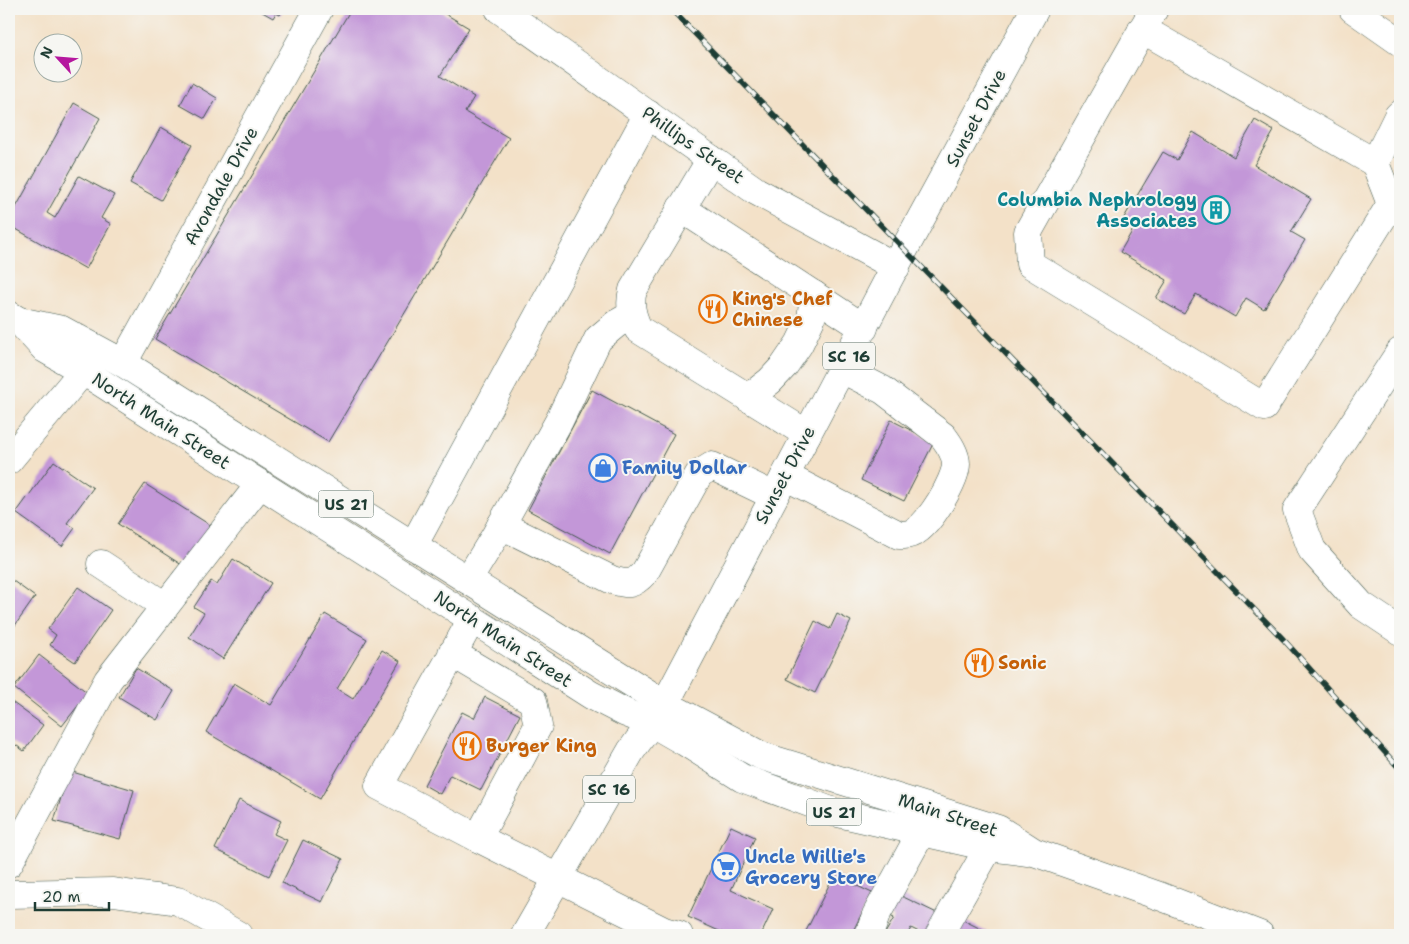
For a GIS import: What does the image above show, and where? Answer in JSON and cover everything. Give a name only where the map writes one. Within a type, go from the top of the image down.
[{"type":"main road","name":"Avondale Drive","points":[[123,363],[319,9]]},
{"type":"main road","name":"Phillips Street","points":[[498,9],[756,190],[896,267]]},
{"type":"main road","name":"Sunset Drive","points":[[525,935],[631,751],[659,714],[1035,9]]},
{"type":"main road","points":[[1353,9],[1400,42]]},
{"type":"main road","points":[[1148,19],[1375,163],[1390,204],[1264,407],[1030,264],[1028,232],[1148,19]]},
{"type":"main road","points":[[413,546],[648,114]]},
{"type":"main road","points":[[1375,163],[1400,114]]},
{"type":"main road","points":[[711,159],[633,290],[630,301],[632,315],[638,329],[807,434]]},
{"type":"main road","points":[[681,208],[864,328]]},
{"type":"main road","points":[[748,398],[770,381],[784,366],[811,319],[814,295]]},
{"type":"main road","points":[[468,580],[559,422],[598,339],[616,324],[632,315]]},
{"type":"main road","name":"North Main Street","points":[[14,318],[62,330],[123,363],[468,580],[659,714],[685,742],[742,778],[834,812],[989,847],[1034,852]]},
{"type":"main road","name":"North Main Street","points":[[14,318],[45,349],[84,370],[591,695],[626,713],[659,714]]},
{"type":"main road","points":[[1400,352],[1297,510],[1312,550],[1361,605],[1400,631]]},
{"type":"main road","points":[[501,525],[612,580],[626,584],[635,582],[645,572],[699,474],[712,466],[780,486],[899,535],[908,535],[915,532],[932,515],[953,476],[956,464],[950,445],[944,436],[899,401],[883,390],[842,369]]},
{"type":"main road","points":[[9,460],[84,370]]},
{"type":"main road","points":[[9,863],[108,680],[260,484]]},
{"type":"main road","points":[[101,564],[165,606]]},
{"type":"main road","points":[[472,619],[379,786],[664,931],[679,935]]},
{"type":"main road","points":[[452,653],[533,701],[538,726],[478,838]]},
{"type":"main road","name":"Main Street","points":[[659,714],[762,756],[998,829],[1034,852],[1162,897],[1221,928],[1260,935]]},
{"type":"main road","points":[[407,801],[423,799],[472,820],[519,733],[538,726]]},
{"type":"main road","points":[[869,935],[876,915],[921,833]]},
{"type":"main road","points":[[938,935],[989,847]]},
{"type":"main road","points":[[9,894],[112,892],[178,901],[238,935]]},
{"type":"building","points":[[257,9],[284,9],[280,15],[276,13],[273,18]]},
{"type":"building","points":[[351,9],[437,9],[469,28],[440,76],[474,97],[465,112],[509,138],[328,442],[155,339]]},
{"type":"building","points":[[192,83],[217,98],[205,119],[180,105]]},
{"type":"building","points":[[74,103],[100,118],[47,213],[55,218],[79,176],[114,195],[101,218],[111,224],[86,269],[9,225],[9,220]]},
{"type":"building","name":"Columbia Nephrology Associates","points":[[1255,120],[1274,131],[1254,165],[1311,199],[1291,232],[1305,240],[1264,309],[1246,298],[1235,317],[1196,294],[1184,314],[1156,298],[1167,280],[1120,252],[1134,228],[1122,221],[1163,152],[1177,160],[1193,132],[1234,157]]},
{"type":"building","points":[[161,127],[192,145],[161,200],[130,183]]},
{"type":"building","points":[[592,390],[674,434],[610,554],[528,510]]},
{"type":"building","points":[[891,420],[934,442],[904,501],[861,480]]},
{"type":"building","points":[[54,461],[93,488],[67,523],[75,528],[62,546],[16,513]]},
{"type":"building","points":[[145,484],[210,525],[185,567],[118,524]]},
{"type":"building","points":[[233,559],[271,583],[223,659],[189,637],[204,613],[194,607],[211,581],[217,585]]},
{"type":"building","points":[[9,578],[35,597],[9,634]]},
{"type":"building","points":[[78,587],[111,610],[75,662],[50,645],[56,635],[48,629]]},
{"type":"building","points":[[325,614],[367,639],[337,689],[353,699],[382,650],[400,661],[320,799],[206,732],[234,683],[271,705]]},
{"type":"building","points":[[837,614],[851,621],[815,693],[787,679],[815,621],[830,629]]},
{"type":"building","points":[[39,655],[88,693],[62,726],[14,688]]},
{"type":"building","points":[[136,668],[174,691],[157,720],[119,697]]},
{"type":"building","points":[[485,697],[520,715],[481,790],[450,775],[440,794],[424,785],[462,712],[474,718]]},
{"type":"building","points":[[9,700],[43,725],[24,751],[9,740]]},
{"type":"building","points":[[69,771],[134,790],[120,839],[54,821]]},
{"type":"building","points":[[239,800],[281,821],[274,834],[287,840],[269,876],[215,849]]},
{"type":"building","points":[[731,826],[755,837],[731,890],[773,909],[761,935],[728,935],[688,917]]},
{"type":"building","points":[[303,840],[343,859],[322,902],[282,883]]},
{"type":"building","points":[[834,875],[872,893],[851,935],[809,935],[805,933]]},
{"type":"building","points":[[893,892],[941,915],[925,935],[911,928],[907,935],[884,935],[894,918],[882,912]]},
{"type":"building","points":[[953,915],[993,935],[943,935]]},
{"type":"railway","points":[[671,9],[1283,639],[1400,769]]},
{"type":"place","name":"Columbia Nephrology Associates","points":[[1216,210]]},
{"type":"place","name":"King's Chef Chinese","points":[[713,309]]},
{"type":"place","name":"Family Dollar","points":[[603,468]]},
{"type":"place","name":"Sonic","points":[[979,663]]},
{"type":"place","name":"Burger King","points":[[467,746]]},
{"type":"place","name":"Uncle Willie's Grocery Store","points":[[726,867]]}]
